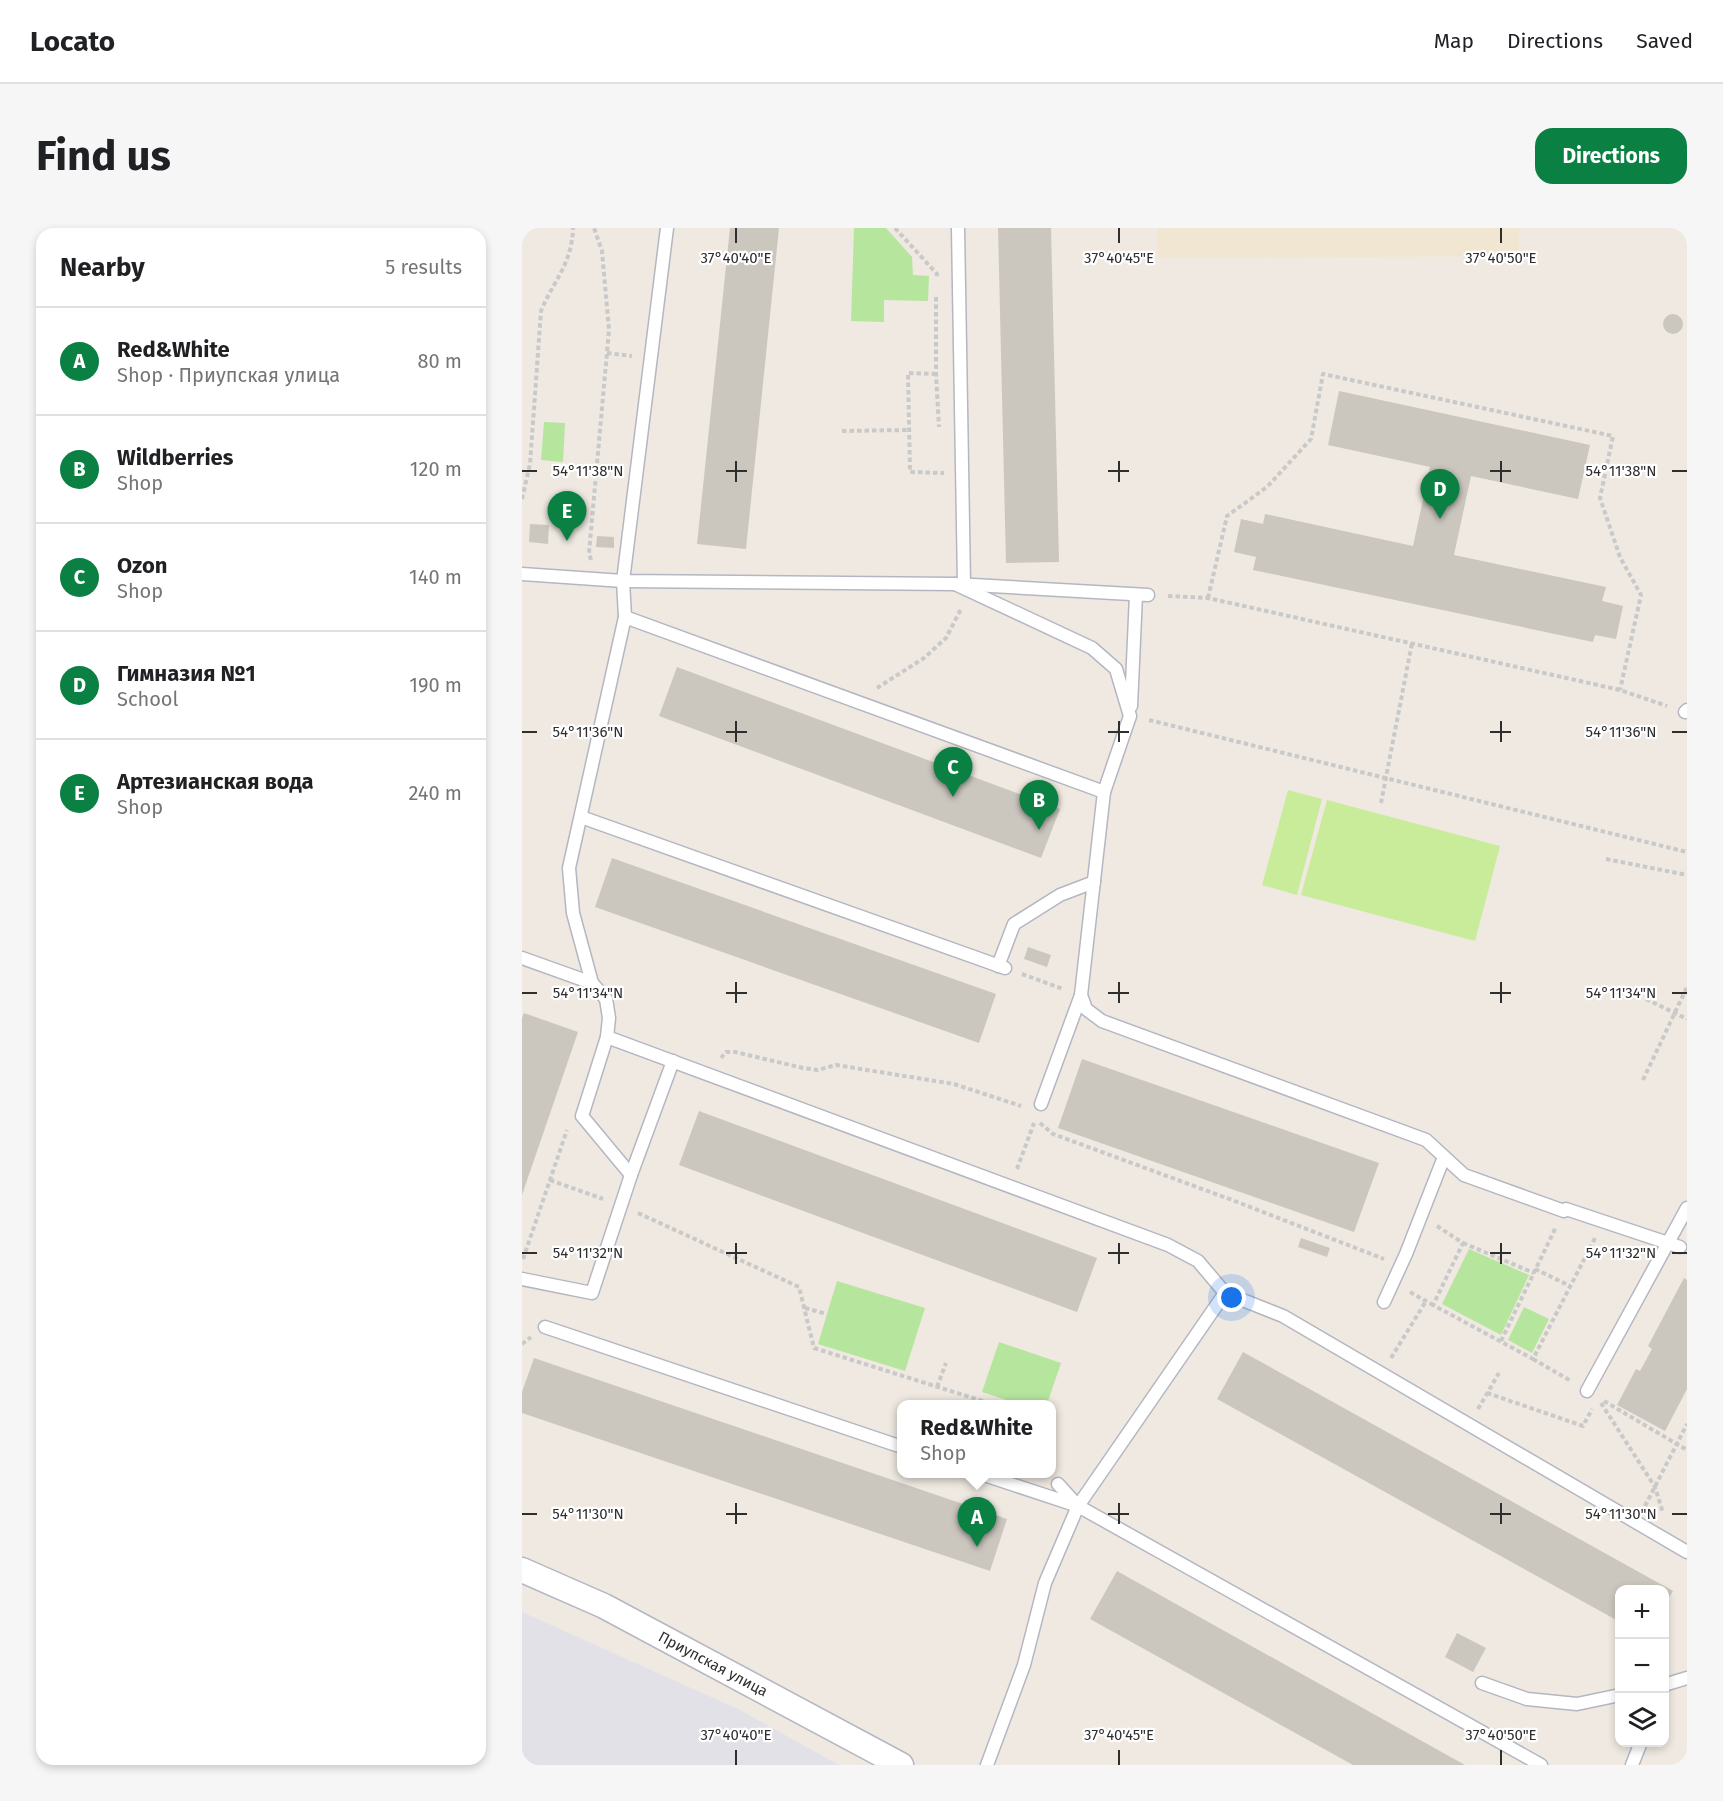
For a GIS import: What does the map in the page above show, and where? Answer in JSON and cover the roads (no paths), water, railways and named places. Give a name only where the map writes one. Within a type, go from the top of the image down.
[{"type":"street","name":"Приупская улица","points":[[522,1570],[604,1606],[902,1765]]},
{"type":"lane","points":[[631,1175],[582,1116],[607,1037],[609,1018],[606,999],[592,982],[573,913],[569,868],[625,616],[623,581],[667,228]]},
{"type":"lane","points":[[958,228],[963,586]]},
{"type":"lane","points":[[522,574],[623,581],[963,586],[1142,595],[1130,716],[1104,792],[1081,995],[1041,1104]]},
{"type":"lane","points":[[963,586],[1092,648],[1116,669],[1130,716]]},
{"type":"lane","points":[[625,616],[1104,792]]},
{"type":"lane","points":[[581,817],[1002,967],[1014,924],[1060,895],[1094,882]]},
{"type":"lane","points":[[522,958],[592,982]]},
{"type":"lane","points":[[1081,995],[1086,1009],[1102,1021],[1426,1140],[1464,1175],[1564,1211],[1566,1209],[1674,1245]]},
{"type":"lane","points":[[607,1037],[1168,1245],[1198,1261],[1225,1293],[1283,1316],[1687,1552]]},
{"type":"lane","points":[[522,1279],[592,1293],[631,1175],[673,1061]]},
{"type":"lane","points":[[1384,1302],[1444,1157]]},
{"type":"lane","points":[[1587,1391],[1674,1245],[1687,1208]]},
{"type":"lane","points":[[987,1765],[1024,1665],[1045,1583],[1078,1506],[1225,1293]]},
{"type":"lane","points":[[545,1327],[897,1445]]},
{"type":"lane","points":[[996,1478],[1078,1506],[1541,1765]]},
{"type":"lane","points":[[1058,1484],[1078,1506]]},
{"type":"lane","points":[[1669,1684],[1687,1678]]},
{"type":"lane","points":[[1482,1683],[1527,1699],[1578,1704],[1615,1696]]},
{"type":"lane","points":[[1632,1765],[1639,1747]]},
{"type":"place","name":"Гимназия №1","points":[[1440,519]]},
{"type":"place","name":"Артезианская вода","points":[[567,541]]},
{"type":"place","name":"Ozon","points":[[953,797]]},
{"type":"place","name":"Wildberries","points":[[1039,830]]},
{"type":"place","name":"Red&White","points":[[977,1547]]}]
